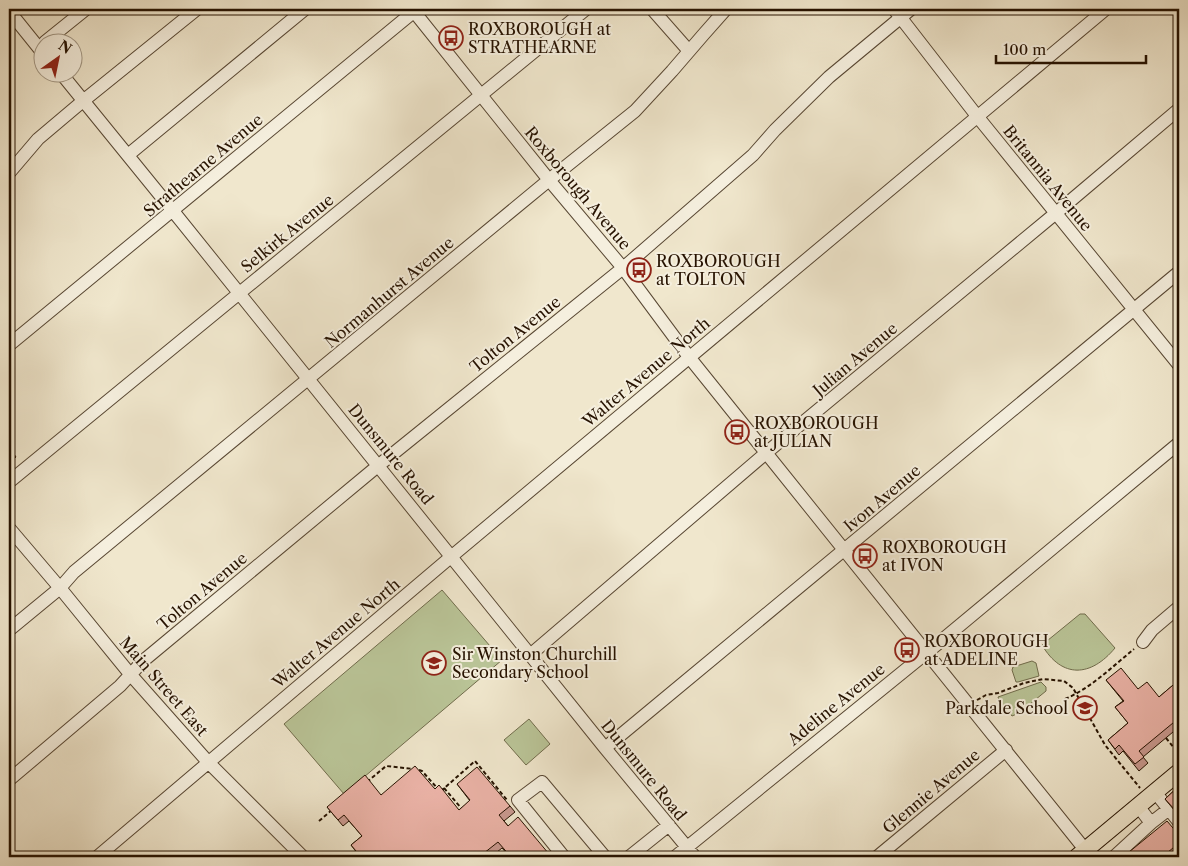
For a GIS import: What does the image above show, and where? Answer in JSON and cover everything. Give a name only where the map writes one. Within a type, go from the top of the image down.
[{"type":"main road","points":[[1085,855],[1157,801],[1179,772]]},
{"type":"street","points":[[59,32],[86,9]]},
{"type":"street","points":[[9,173],[38,139],[197,9]]},
{"type":"street","points":[[128,155],[305,9]]},
{"type":"street","name":"Selkirk Avenue","points":[[9,482],[586,9]]},
{"type":"street","points":[[652,9],[689,51]]},
{"type":"street","name":"Normanhurst Avenue","points":[[9,630],[60,588],[74,572],[635,111],[726,9]]},
{"type":"street","name":"Walter Avenue North","points":[[97,857],[452,556],[1106,9]]},
{"type":"street","name":"Roxborough Avenue","points":[[415,10],[549,180],[623,268],[689,357],[1006,750],[1085,855]]},
{"type":"street","name":"Strathearne Avenue","points":[[9,345],[415,10]]},
{"type":"street","points":[[9,11],[32,36]]},
{"type":"street","name":"Britannia Avenue","points":[[902,12],[977,116],[1179,365]]},
{"type":"street","name":"Tolton Avenue","points":[[9,780],[120,686],[143,661],[623,268],[753,155],[775,130],[829,77],[902,12]]},
{"type":"street","name":"Dunsmure Road","points":[[68,82],[691,852]]},
{"type":"street","name":"Julian Avenue","points":[[530,655],[766,453],[1179,110]]},
{"type":"street","name":"Ivon Avenue","points":[[605,748],[1179,272]]},
{"type":"street","name":"Adeline Avenue","points":[[675,857],[691,852],[926,652],[1179,443]]},
{"type":"street","name":"Main Street East","points":[[9,528],[130,674],[294,855]]},
{"type":"street","points":[[1143,642],[1152,630],[1179,607]]},
{"type":"street","name":"Glennie Avenue","points":[[877,857],[1006,750]]},
{"type":"street","points":[[564,857],[518,800],[542,782],[605,857]]},
{"type":"street","points":[[1157,801],[1179,822]]},
{"type":"street","points":[[1114,857],[1152,823],[1157,801]]},
{"type":"street","points":[[1152,823],[1157,801]]},
{"type":"street","points":[[629,857],[669,825]]},
{"type":"path","points":[[1066,699],[1088,687],[1143,642]]},
{"type":"path","points":[[969,704],[986,695],[998,694],[1024,683],[1043,679],[1064,681],[1074,688],[1105,745],[1157,801]]},
{"type":"path","points":[[1166,738],[1179,754]]},
{"type":"path","points":[[367,781],[386,766],[422,771],[440,792],[475,761],[510,804]]},
{"type":"path","points":[[444,788],[464,811]]},
{"type":"path","points":[[319,821],[333,810]]},
{"type":"green space","points":[[442,590],[502,660],[344,794],[284,724]]},
{"type":"green space","points":[[1080,614],[1085,614],[1115,648],[1096,665],[1087,669],[1068,669],[1058,664],[1042,645]]},
{"type":"green space","points":[[1032,661],[1036,663],[1039,676],[1016,682],[1012,670],[1013,667]]},
{"type":"green space","points":[[1041,682],[1046,687],[1046,691],[1019,713],[1012,716],[999,700],[998,697]]},
{"type":"green space","points":[[529,719],[550,744],[526,765],[504,740]]},
{"type":"building","points":[[1179,41],[1179,51],[1175,45]]},
{"type":"building","points":[[1121,668],[1138,689],[1147,682],[1159,697],[1179,680],[1179,718],[1139,751],[1144,757],[1135,764],[1119,745],[1115,749],[1108,740],[1128,723],[1115,707],[1124,701],[1106,680]]},
{"type":"building","points":[[415,766],[435,789],[439,785],[459,810],[470,800],[457,784],[477,767],[510,806],[499,815],[508,826],[518,817],[549,854],[545,857],[511,857],[498,842],[479,857],[361,857],[351,845],[362,836],[344,815],[338,820],[327,807],[365,775],[381,795]]},
{"type":"building","points":[[1179,786],[1179,807],[1175,810],[1165,799]]},
{"type":"building","points":[[1167,821],[1179,835],[1179,843],[1162,857],[1123,857]]},
{"type":"place","name":"ROXBOROUGH at STRATHEARNE","points":[[451,38]]},
{"type":"place","name":"ROXBOROUGH at TOLTON","points":[[639,270]]},
{"type":"place","name":"ROXBOROUGH at JULIAN","points":[[737,432]]},
{"type":"place","name":"ROXBOROUGH at IVON","points":[[865,556]]},
{"type":"place","name":"ROXBOROUGH at ADELINE","points":[[907,650]]},
{"type":"place","name":"Sir Winston Churchill Secondary School","points":[[434,663]]},
{"type":"place","name":"Parkdale School","points":[[1085,708]]}]
